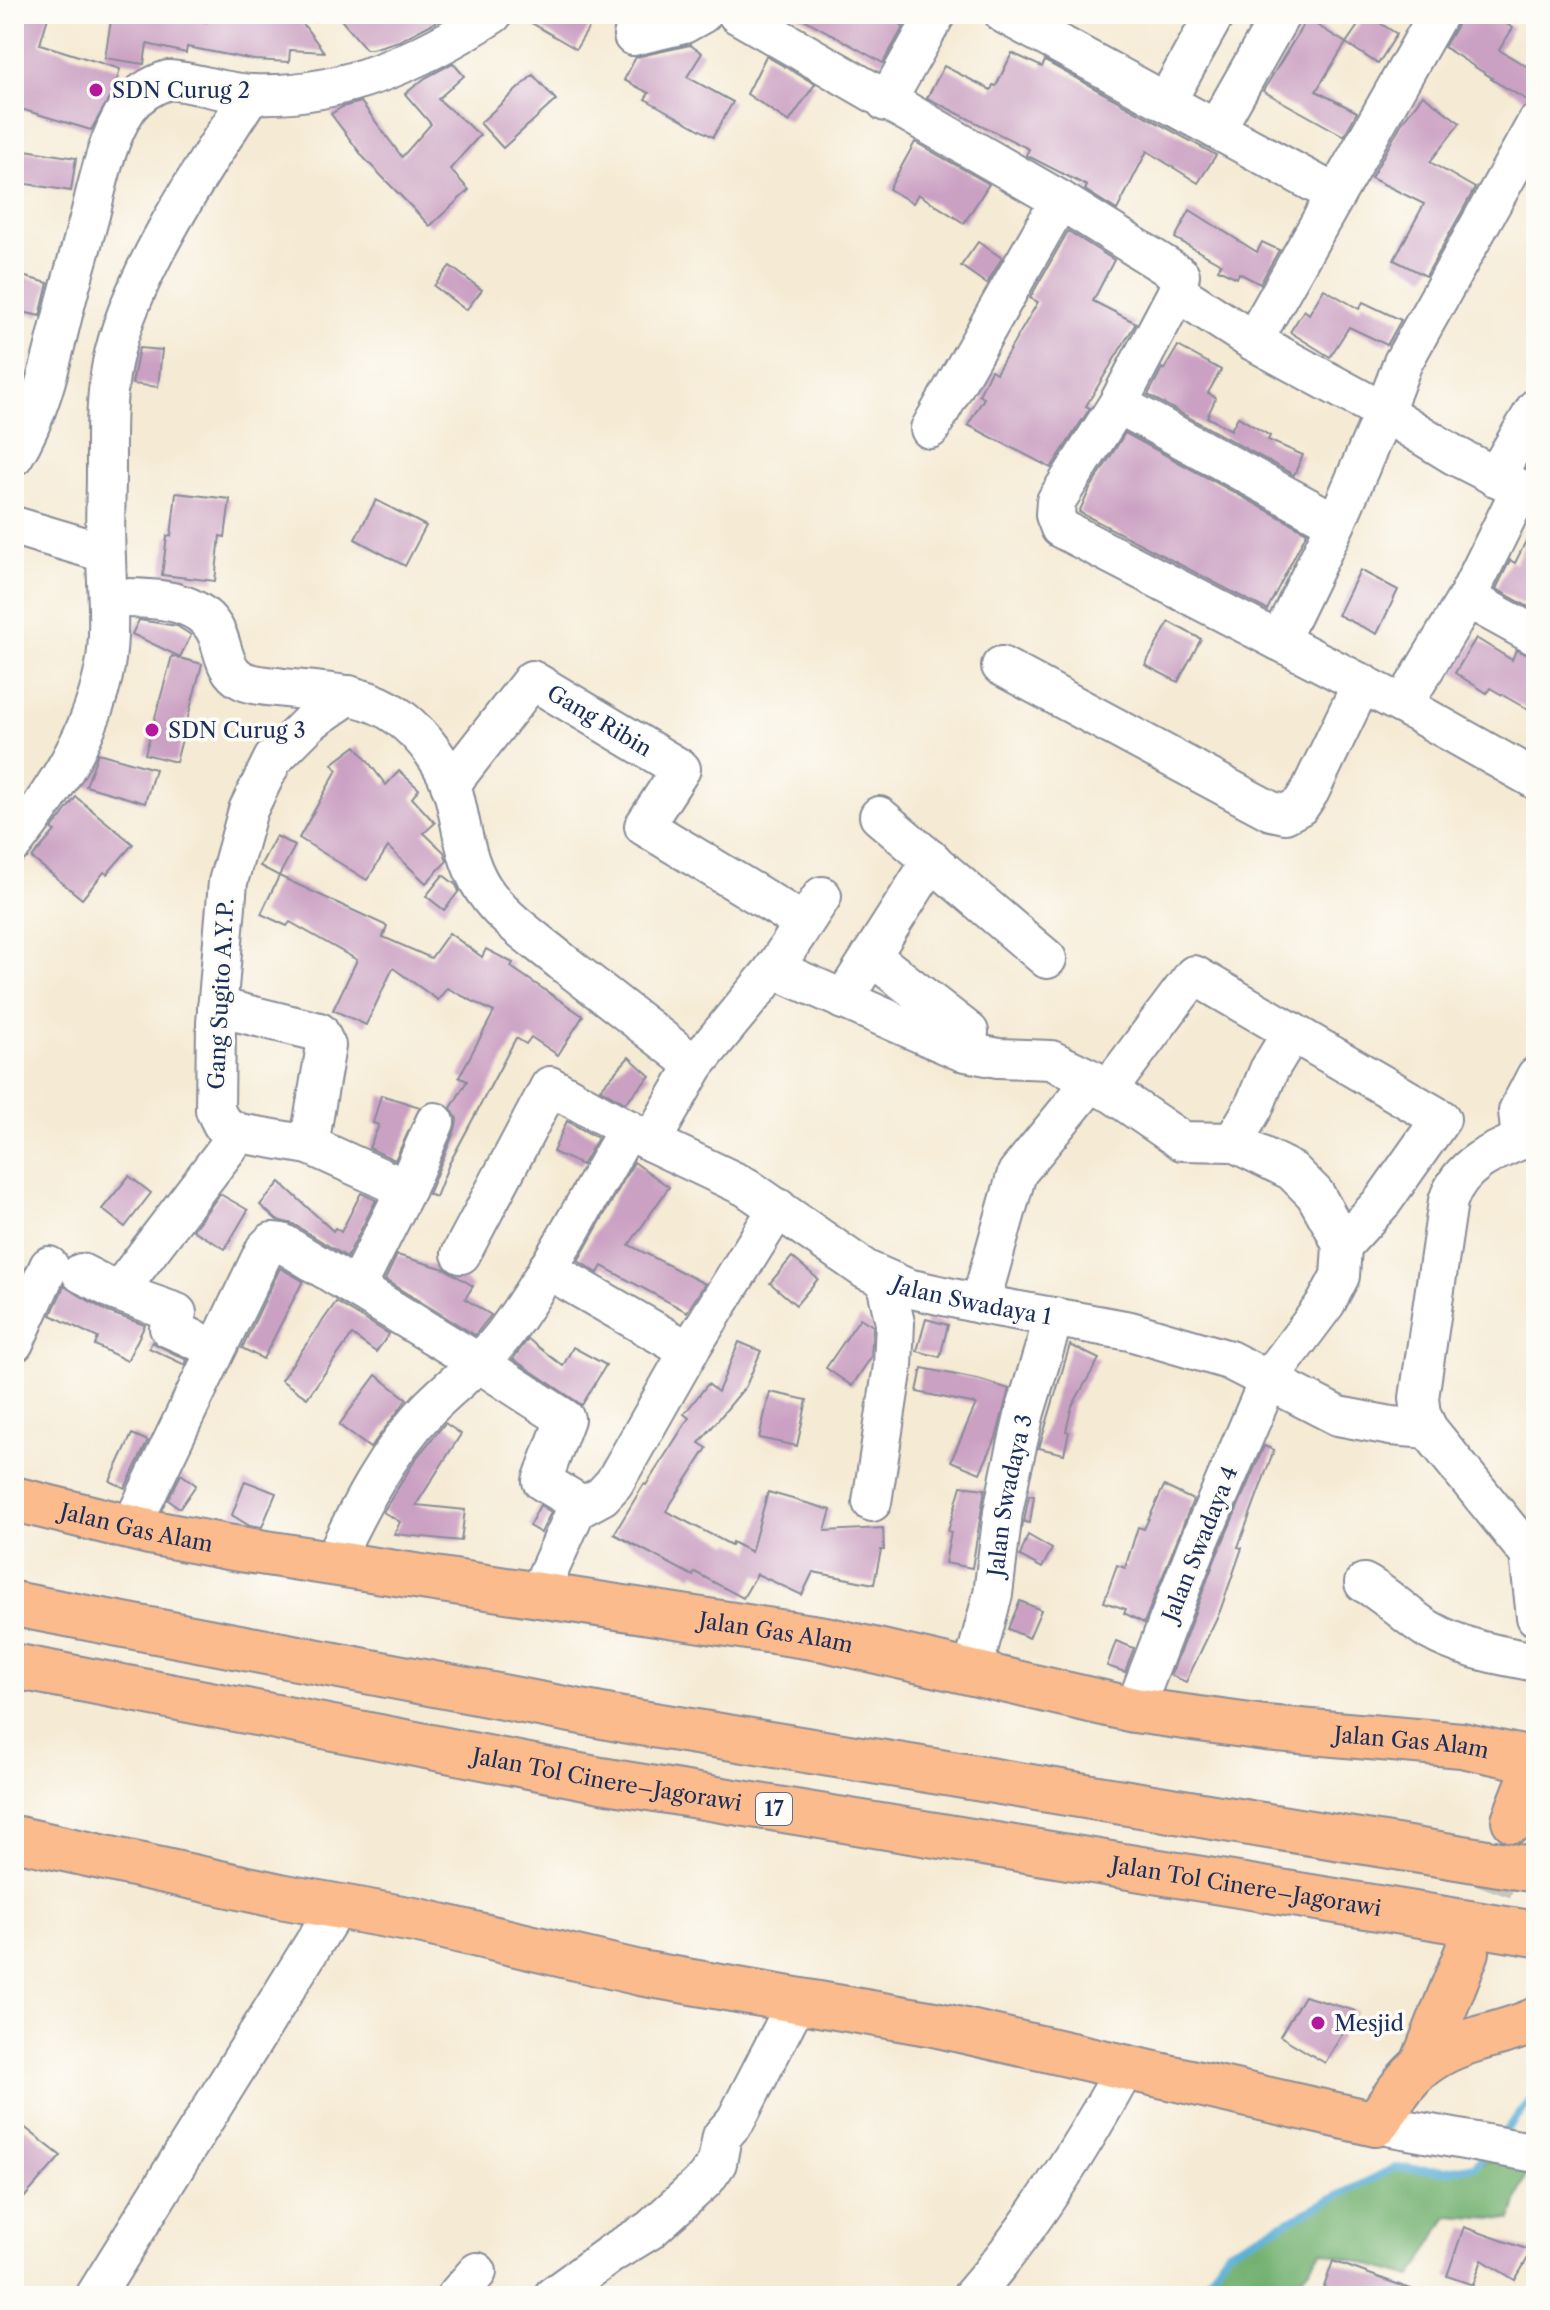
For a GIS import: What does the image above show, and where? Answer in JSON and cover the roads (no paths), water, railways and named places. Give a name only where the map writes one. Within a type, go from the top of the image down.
[{"type":"main road","name":"Jalan Gas Alam","points":[[14,1499],[131,1527],[332,1564],[849,1643],[1134,1710],[1265,1728],[1462,1745],[1536,1762],[1514,1820]]},
{"type":"main road","points":[[14,1604],[623,1720],[1536,1870]]},
{"type":"main road","name":"Jalan Tol Cinere–Jagorawi","points":[[14,1666],[601,1780],[1536,1934]]},
{"type":"main road","points":[[14,1838],[265,1893],[431,1924],[640,1973],[934,2024],[1376,2124],[1409,2076],[1424,2061],[1448,2048],[1536,2020]]},
{"type":"main road","points":[[1424,2061],[1467,1952]]},
{"type":"street","points":[[14,456],[42,393],[55,354],[96,192],[116,132],[128,107],[155,84],[168,80],[251,94],[329,88],[410,62],[493,14]]},
{"type":"street","points":[[633,36],[684,24],[702,14]]},
{"type":"street","points":[[737,14],[1177,271],[1181,281],[1177,292],[1118,404],[1056,501],[1055,515],[1060,528],[1362,683],[1536,780]]},
{"type":"street","points":[[886,102],[936,14]]},
{"type":"street","points":[[1004,14],[1335,194]]},
{"type":"street","points":[[1166,102],[1215,14]]},
{"type":"street","points":[[1253,341],[1438,14]]},
{"type":"street","points":[[1216,129],[1277,15]]},
{"type":"street","points":[[14,843],[57,783],[85,728],[105,665],[108,598],[105,553],[107,392],[119,339],[155,254],[212,153],[251,94]]},
{"type":"street","points":[[1279,641],[1336,523],[1403,362],[1536,124]]},
{"type":"street","points":[[930,429],[1060,200]]},
{"type":"street","points":[[1177,292],[1253,341],[1517,488]]},
{"type":"street","points":[[1118,404],[1336,523]]},
{"type":"street","points":[[1403,705],[1467,598],[1517,488],[1536,408]]},
{"type":"street","points":[[14,526],[105,553]]},
{"type":"street","points":[[108,598],[149,598],[185,606],[208,619],[228,667],[239,679],[259,685],[349,695],[374,703],[398,716],[434,753],[450,785],[473,870],[489,897],[539,942],[695,1065]]},
{"type":"street","points":[[1467,598],[1536,636]]},
{"type":"street","points":[[1001,666],[1271,811],[1285,814],[1300,806],[1310,791],[1362,683]]},
{"type":"street","name":"Gang Ribin","points":[[450,785],[532,680],[681,769],[644,826],[813,910],[774,969]]},
{"type":"street","name":"Gang Sugito A.Y.P.","points":[[239,1133],[222,1124],[215,1110],[217,1007],[228,882],[248,810],[273,759],[310,722],[349,695]]},
{"type":"street","points":[[879,816],[1047,959]]},
{"type":"street","points":[[843,1000],[932,860]]},
{"type":"street","points":[[871,956],[969,1032]]},
{"type":"street","points":[[332,1564],[361,1503],[397,1449],[427,1410],[479,1363],[503,1335],[640,1135],[774,969],[961,1051],[998,1058],[1051,1060],[1100,1086],[1182,1141],[1233,1142],[1292,1171],[1315,1194],[1342,1246],[1383,1201],[1441,1119],[1194,975],[1100,1086],[1017,1173],[980,1304]]},
{"type":"street","points":[[217,1007],[319,1032],[326,1046],[309,1145]]},
{"type":"street","points":[[1233,1142],[1292,1032]]},
{"type":"street","points":[[1536,1076],[1518,1111],[1529,1137],[1475,1164],[1462,1173],[1454,1184],[1444,1225],[1419,1398],[1421,1414],[1428,1429],[1457,1468],[1527,1536],[1536,1617]]},
{"type":"street","name":"Jalan Swadaya 1","points":[[461,1254],[550,1086],[711,1169],[778,1208],[866,1270],[907,1288],[1130,1331],[1229,1360],[1338,1416],[1428,1429]]},
{"type":"street","points":[[356,1288],[406,1189],[435,1122]]},
{"type":"street","points":[[118,1292],[239,1133],[309,1145],[406,1189]]},
{"type":"street","points":[[538,1595],[576,1510],[602,1496],[614,1483],[689,1351],[778,1208]]},
{"type":"street","points":[[131,1527],[265,1249],[272,1242],[282,1243],[565,1419],[542,1481],[582,1505]]},
{"type":"street","name":"Jalan Swadaya 4","points":[[1134,1710],[1196,1549],[1269,1379],[1326,1303],[1340,1276],[1342,1246]]},
{"type":"street","points":[[547,1269],[689,1351]]},
{"type":"street","points":[[14,1343],[65,1270],[177,1313],[169,1328],[216,1349]]},
{"type":"street","points":[[872,1502],[893,1366],[895,1323],[885,1279]]},
{"type":"street","name":"Jalan Swadaya 3","points":[[972,1673],[993,1594],[1011,1472],[1025,1412],[1054,1317]]},
{"type":"street","points":[[1364,1583],[1429,1630],[1472,1649],[1536,1662]]},
{"type":"street","points":[[95,2296],[337,1906]]},
{"type":"street","points":[[553,2296],[650,2230],[705,2180],[717,2163],[722,2136],[736,2120],[797,2001]]},
{"type":"street","points":[[972,2296],[1000,2263],[1085,2140],[1126,2067]]},
{"type":"street","points":[[1376,2124],[1529,2152]]},
{"type":"waterway","points":[[1501,2136],[1536,2094]]},
{"type":"waterway","points":[[1198,2296],[1228,2251],[1394,2168],[1447,2171],[1475,2166],[1484,2155]]},
{"type":"tunnel","points":[[1467,1952],[1511,1830]]},
{"type":"place","name":"SDN Curug 2","points":[[96,90]]},
{"type":"place","name":"SDN Curug 3","points":[[152,730]]},
{"type":"place","name":"Mesjid","points":[[1318,2023]]}]
